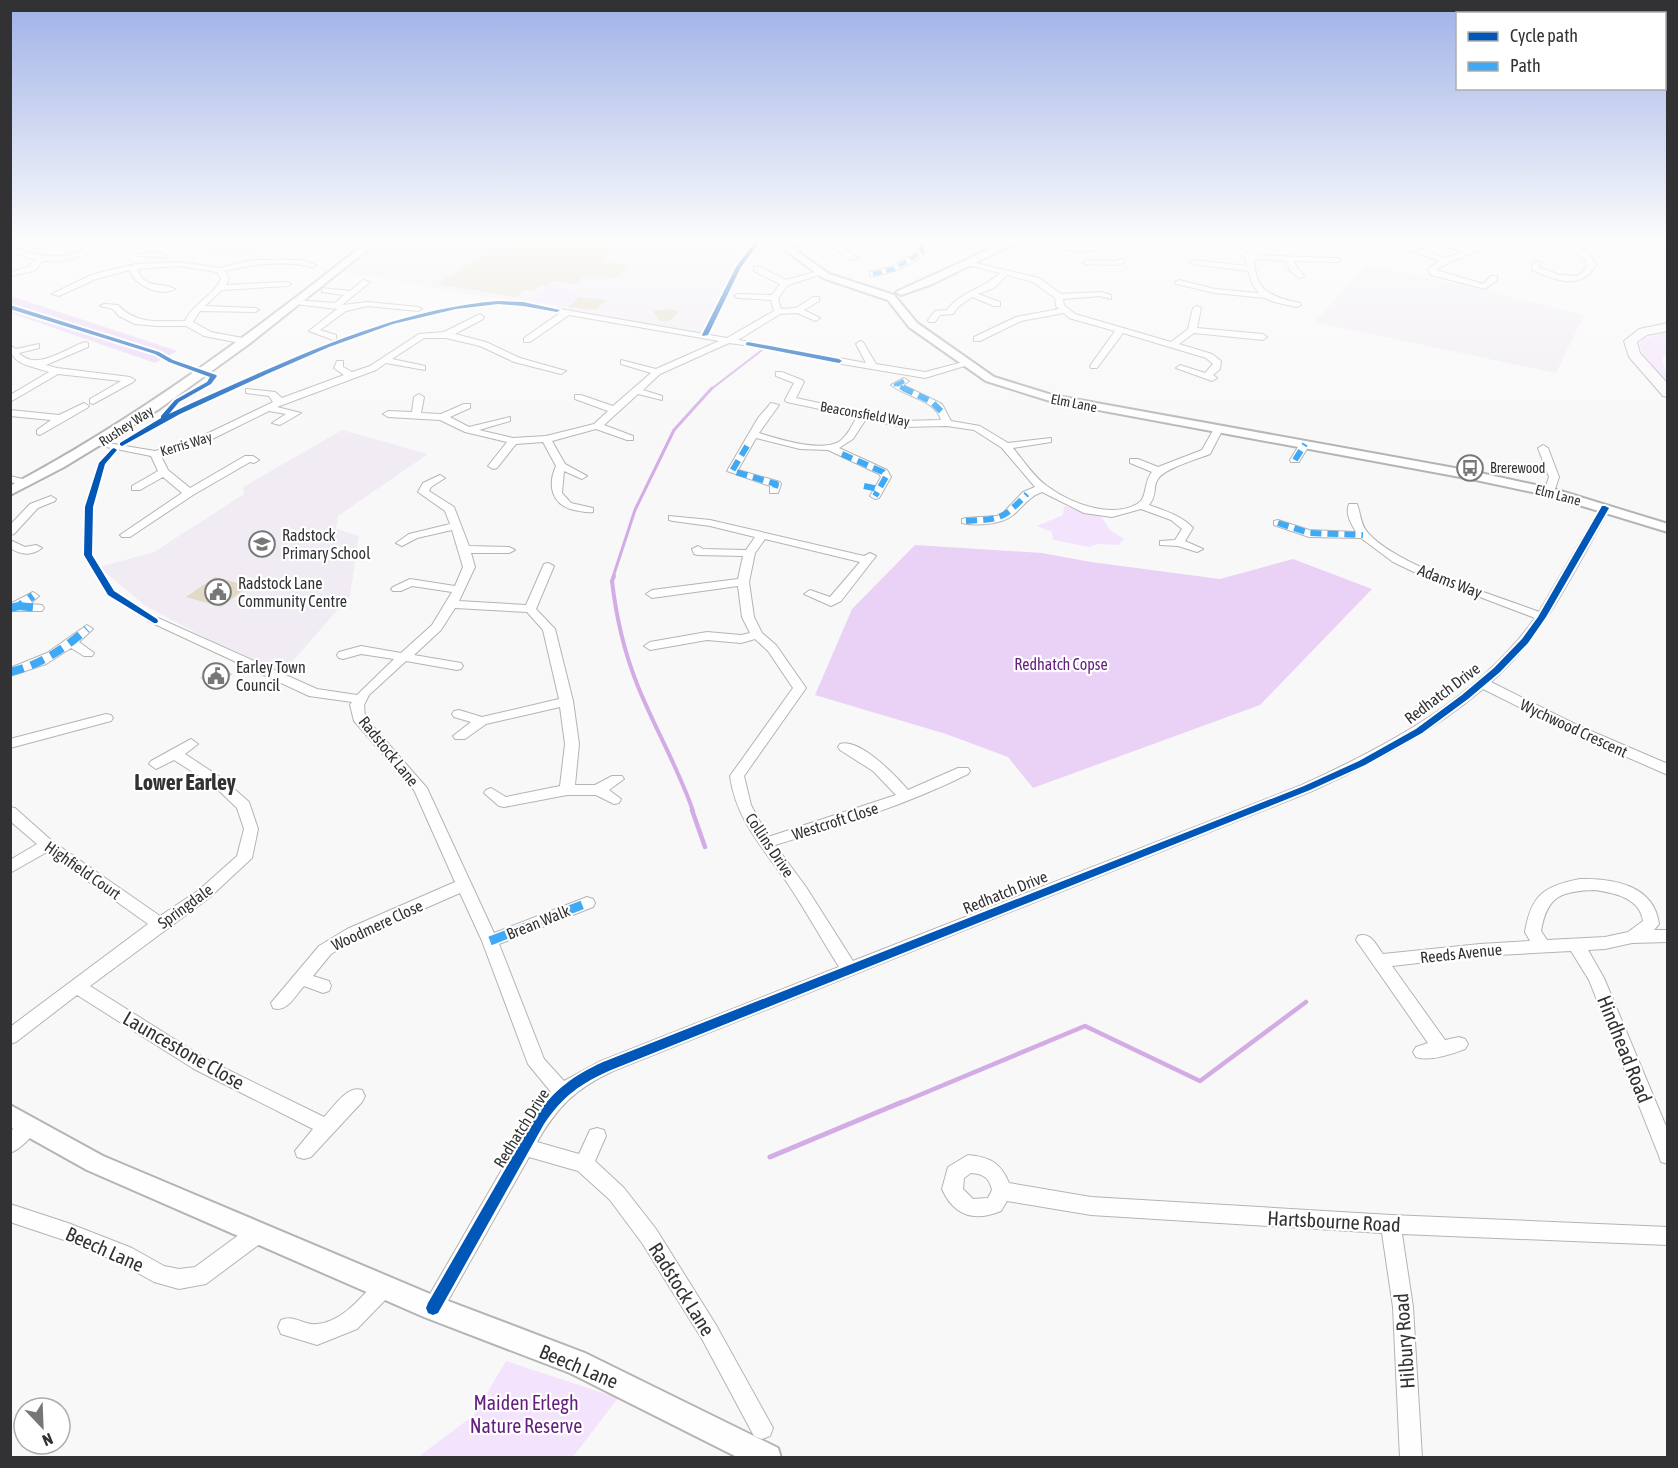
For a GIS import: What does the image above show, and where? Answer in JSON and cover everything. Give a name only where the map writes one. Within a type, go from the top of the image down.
[{"type":"main road","points":[[1666,389],[1634,354],[1630,341],[1642,332],[1668,327]]},
{"type":"street","points":[[117,308],[121,316],[138,322],[188,322],[196,330],[216,337],[245,341]]},
{"type":"street","points":[[188,322],[190,314],[196,308],[249,308]]},
{"type":"street","name":"Rushey Way","points":[[10,492],[100,443],[165,400],[288,308]]},
{"type":"street","points":[[333,338],[313,331],[339,308]]},
{"type":"street","points":[[777,308],[778,312]]},
{"type":"street","points":[[388,414],[442,417],[463,432],[513,441],[546,439],[597,426],[657,372],[743,334],[778,312],[802,308]]},
{"type":"street","name":"Elm Lane","points":[[902,308],[913,325],[990,379],[1050,398],[1406,461],[1549,492],[1668,528]]},
{"type":"street","points":[[932,320],[938,313],[954,314],[955,308]]},
{"type":"street","points":[[1062,308],[1089,322],[1174,344],[1209,356],[1218,363],[1209,377],[1180,368]]},
{"type":"street","points":[[1174,344],[1192,330],[1197,309]]},
{"type":"street","points":[[557,310],[748,344]]},
{"type":"street","points":[[798,310],[816,318]]},
{"type":"street","points":[[977,339],[1019,319],[1065,311]]},
{"type":"street","points":[[527,340],[567,312]]},
{"type":"street","name":"Kerris Way","points":[[446,335],[480,317]]},
{"type":"street","points":[[1192,330],[1250,332],[1263,337]]},
{"type":"street","points":[[1094,366],[1120,331]]},
{"type":"street","name":"Kerris Way","points":[[100,443],[155,454],[198,442],[278,403],[387,361],[410,342],[422,336],[446,335],[483,344],[517,360],[561,371]]},
{"type":"street","points":[[860,344],[872,366]]},
{"type":"street","points":[[37,365],[85,345]]},
{"type":"street","points":[[36,346],[13,349],[19,359],[57,371],[129,380],[60,418],[40,432]]},
{"type":"street","points":[[505,366],[517,360]]},
{"type":"street","points":[[387,361],[422,368]]},
{"type":"street","points":[[624,362],[657,372]]},
{"type":"street","points":[[340,363],[338,368],[352,376]]},
{"type":"street","points":[[844,364],[925,375],[967,364]]},
{"type":"street","points":[[10,399],[57,371]]},
{"type":"street","points":[[119,378],[130,371]]},
{"type":"street","points":[[779,374],[804,382],[790,400]]},
{"type":"street","points":[[896,384],[914,396],[935,402],[944,411],[947,423]]},
{"type":"street","points":[[249,391],[272,394],[277,398],[278,403]]},
{"type":"street","points":[[636,391],[659,398]]},
{"type":"street","points":[[416,414],[419,397]]},
{"type":"street","points":[[578,397],[614,410]]},
{"type":"street","name":"Beaconsfield Way","points":[[755,435],[774,402],[790,400],[902,424],[947,423],[976,428],[1006,446],[1042,488],[1088,511],[1112,514],[1142,506]]},
{"type":"street","points":[[442,417],[467,406]]},
{"type":"street","points":[[267,408],[299,412],[277,423]]},
{"type":"street","points":[[10,413],[60,418]]},
{"type":"street","points":[[831,448],[850,436],[863,416]]},
{"type":"street","points":[[463,432],[507,419]]},
{"type":"street","points":[[597,426],[630,438]]},
{"type":"street","points":[[1179,543],[1188,528],[1175,518],[1142,506],[1150,497],[1151,480],[1158,471],[1206,452],[1218,429]]},
{"type":"street","points":[[778,484],[732,471],[755,435],[802,446],[831,448],[883,472],[886,477],[876,493],[864,486]]},
{"type":"street","points":[[546,439],[561,466],[582,476]]},
{"type":"street","points":[[1006,446],[1048,440]]},
{"type":"street","points":[[493,466],[513,441]]},
{"type":"street","points":[[1295,460],[1305,444]]},
{"type":"street","points":[[1543,448],[1554,477],[1549,492]]},
{"type":"street","points":[[155,454],[158,466],[163,473],[189,493]]},
{"type":"street","points":[[126,535],[189,493],[230,471],[248,458]]},
{"type":"street","points":[[1134,461],[1158,471]]},
{"type":"street","points":[[561,466],[557,476],[557,494],[567,505],[589,510]]},
{"type":"street","points":[[136,488],[163,473]]},
{"type":"street","points":[[359,699],[372,683],[404,658],[437,627],[452,604],[469,567],[465,549],[450,509],[423,492],[427,485],[440,478]]},
{"type":"street","points":[[10,479],[27,483]]},
{"type":"street","points":[[966,521],[988,520],[1008,514],[1027,494],[1042,488]]},
{"type":"street","points":[[10,532],[34,506],[51,500]]},
{"type":"street","points":[[423,504],[435,500]]},
{"type":"street","points":[[1278,523],[1293,531],[1336,536],[1363,535],[1354,519],[1353,506]]},
{"type":"street","name":"Redhatch Drive","points":[[433,1308],[551,1103],[562,1091],[581,1077],[1334,777],[1419,731],[1482,683],[1525,641],[1542,617],[1605,508]]},
{"type":"street","points":[[976,511],[976,516],[988,520]]},
{"type":"street","points":[[143,512],[155,515]]},
{"type":"street","points":[[673,518],[868,558],[837,598],[831,602],[823,603],[810,594]]},
{"type":"street","points":[[402,543],[409,532],[456,526]]},
{"type":"street","name":"Adams Way","points":[[1363,535],[1397,560],[1418,570],[1542,617]]},
{"type":"street","name":"Collins Drive","points":[[762,536],[749,553],[743,582],[748,617],[757,635],[772,648],[800,688],[790,705],[772,725],[763,743],[737,776],[737,790],[751,822],[793,880],[850,969]]},
{"type":"street","points":[[10,543],[22,555],[36,548]]},
{"type":"street","points":[[1164,543],[1179,543],[1197,549]]},
{"type":"street","points":[[465,549],[509,550]]},
{"type":"street","points":[[698,549],[698,552],[749,553]]},
{"type":"street","points":[[530,609],[550,571]]},
{"type":"street","points":[[397,589],[408,578],[459,590]]},
{"type":"street","points":[[657,592],[743,582]]},
{"type":"street","points":[[15,607],[33,596]]},
{"type":"street","points":[[452,604],[530,609],[549,629],[566,700],[572,744],[567,790]]},
{"type":"street","points":[[15,607],[38,608]]},
{"type":"street","name":"Radstock Lane","points":[[154,621],[314,693],[359,699],[357,705],[359,718],[420,788],[490,941],[516,1016],[537,1064],[562,1091]]},
{"type":"street","points":[[11,672],[35,664],[72,643],[87,629]]},
{"type":"street","points":[[650,646],[707,636],[741,639],[757,635]]},
{"type":"street","points":[[72,643],[88,653]]},
{"type":"street","points":[[342,655],[361,645],[404,658],[457,666]]},
{"type":"street","name":"Wychwood Crescent","points":[[1482,683],[1572,728],[1668,770]]},
{"type":"street","points":[[460,736],[482,721],[566,700]]},
{"type":"street","points":[[459,714],[482,721]]},
{"type":"street","points":[[10,744],[79,718],[106,718]]},
{"type":"street","points":[[156,764],[191,744]]},
{"type":"street","points":[[844,747],[873,762],[888,774],[905,796]]},
{"type":"street","name":"Springdale","points":[[10,1037],[160,924],[204,894],[244,858],[251,829],[244,806],[218,782],[175,754]]},
{"type":"street","name":"Westcroft Close","points":[[765,843],[893,802],[905,796],[945,789],[963,771]]},
{"type":"street","points":[[598,790],[617,779]]},
{"type":"street","points":[[491,793],[500,807],[567,790],[598,790],[614,799]]},
{"type":"street","name":"Highfield Court","points":[[10,812],[47,845],[160,924]]},
{"type":"street","points":[[10,868],[47,845]]},
{"type":"street","points":[[1542,946],[1533,932],[1536,913],[1541,902],[1554,892],[1566,887],[1586,884],[1613,887],[1638,898],[1645,904],[1651,924],[1632,937]]},
{"type":"street","name":"Woodmere Close","points":[[279,1003],[325,950],[352,933],[463,885]]},
{"type":"street","name":"Brean Walk","points":[[490,941],[587,903]]},
{"type":"street","name":"Reeds Avenue","points":[[1379,961],[1542,946],[1605,944],[1632,937],[1668,936]]},
{"type":"street","points":[[1364,940],[1450,1046],[1422,1052]]},
{"type":"street","name":"Hindhead Road","points":[[1575,945],[1596,978],[1606,1000],[1668,1156]]},
{"type":"street","points":[[300,978],[323,986]]},
{"type":"street","name":"Launcestone Close","points":[[76,986],[200,1064],[327,1127]]},
{"type":"street","points":[[304,1150],[356,1096]]},
{"type":"street","name":"Beech Lane","points":[[10,1145],[20,1121],[95,1163],[433,1308],[581,1364],[768,1458]]},
{"type":"street","points":[[584,1164],[597,1136]]},
{"type":"street","name":"Radstock Lane","points":[[525,1147],[584,1164],[617,1194],[649,1236],[709,1332],[762,1428]]},
{"type":"street","name":"Hartsbourne Road","points":[[1002,1191],[1091,1206],[1391,1224],[1668,1236]]},
{"type":"street","name":"Beech Lane","points":[[10,1213],[68,1232],[125,1255],[161,1275],[179,1279],[199,1277],[258,1233]]},
{"type":"street","name":"Hilbury Road","points":[[1391,1224],[1403,1307],[1411,1458]]},
{"type":"street","points":[[288,1327],[317,1335],[350,1322],[385,1286]]},
{"type":"shaded area","points":[[547,308],[717,308],[703,335]]},
{"type":"shaded area","points":[[1328,308],[1553,308],[1584,315],[1556,373],[1314,322]]},
{"type":"shaded area","name":"Radstock Primary School","points":[[342,430],[428,454],[338,516],[336,529],[359,536],[350,596],[283,672],[213,642],[144,605],[99,567],[154,552],[244,494],[243,487]]},
{"type":"green space","points":[[11,308],[46,308],[177,351],[155,363],[11,313]]},
{"type":"green space","points":[[1667,332],[1667,352],[1662,360],[1667,383],[1644,355],[1639,345],[1643,339]]},
{"type":"green space","points":[[1064,506],[1101,516],[1110,530],[1124,539],[1118,545],[1098,544],[1089,547],[1053,540],[1052,532],[1037,526],[1063,515]]},
{"type":"green space","name":"Redhatch Copse","points":[[915,545],[1042,553],[1091,562],[1220,579],[1293,559],[1372,589],[1260,705],[1033,788],[1008,757],[946,734],[815,695],[852,609]]},
{"type":"green space","name":"Maiden Erlegh Nature Reserve","points":[[506,1361],[618,1398],[573,1457],[418,1457],[474,1415]]},
{"type":"building","points":[[573,308],[598,308],[596,310]]},
{"type":"building","points":[[668,309],[679,311],[671,320],[666,321],[660,321],[653,311]]},
{"type":"building","name":"Radstock Lane Community Centre","points":[[215,577],[249,586],[221,607],[186,597]]},
{"type":"building","name":"Earley Town Council","points":[[217,667],[233,674],[215,685],[200,678]]},
{"type":"waterway","points":[[711,390],[762,350]]},
{"type":"waterway","points":[[613,577],[635,510],[674,430],[711,390]]},
{"type":"waterway","points":[[614,576],[612,581],[618,620],[632,672],[693,811]]},
{"type":"waterway","points":[[692,810],[705,847]]},
{"type":"waterway","points":[[898,1104],[1085,1026],[1200,1081],[1306,1002]]},
{"type":"waterway","points":[[770,1157],[902,1102]]},
{"type":"marked path","points":[[904,381],[896,385],[932,402],[945,415]]},
{"type":"marked path","points":[[1295,460],[1305,444]]},
{"type":"marked path","points":[[747,446],[732,471],[776,484],[774,491]]},
{"type":"marked path","points":[[842,454],[883,472],[886,477],[875,496]]},
{"type":"marked path","points":[[864,486],[878,489]]},
{"type":"marked path","points":[[966,521],[999,519],[1008,514],[1027,494]]},
{"type":"marked path","points":[[1278,523],[1309,533],[1363,535]]},
{"type":"marked path","points":[[10,608],[19,606],[33,596]]},
{"type":"marked path","points":[[19,606],[38,608]]},
{"type":"marked path","points":[[10,672],[32,666],[52,656],[87,629]]},
{"type":"marked path","points":[[490,941],[587,903]]},
{"type":"cycle path","points":[[12,308],[157,353],[171,361],[214,376],[209,383],[177,401],[163,417]]},
{"type":"cycle path","points":[[122,444],[206,399],[327,346],[391,323],[454,308]]},
{"type":"cycle path","points":[[543,308],[557,310]]},
{"type":"cycle path","points":[[705,335],[719,308]]},
{"type":"cycle path","points":[[748,344],[839,361]]},
{"type":"cycle path","points":[[114,450],[102,463],[89,507],[88,555],[111,593],[154,621]]},
{"type":"cycle path","points":[[433,1308],[540,1120],[561,1093],[577,1081],[607,1066],[1307,788],[1362,763],[1419,731],[1465,697],[1497,670],[1525,641],[1542,617],[1605,508]]},
{"type":"place","name":"Brerewood","points":[[1470,468]]},
{"type":"place","name":"Radstock Primary School","points":[[262,544]]},
{"type":"place","name":"Radstock Lane Community Centre","points":[[218,592]]},
{"type":"place","name":"Earley Town Council","points":[[216,676]]},
{"type":"district","name":"Lower Earley","points":[[185,782]]}]
